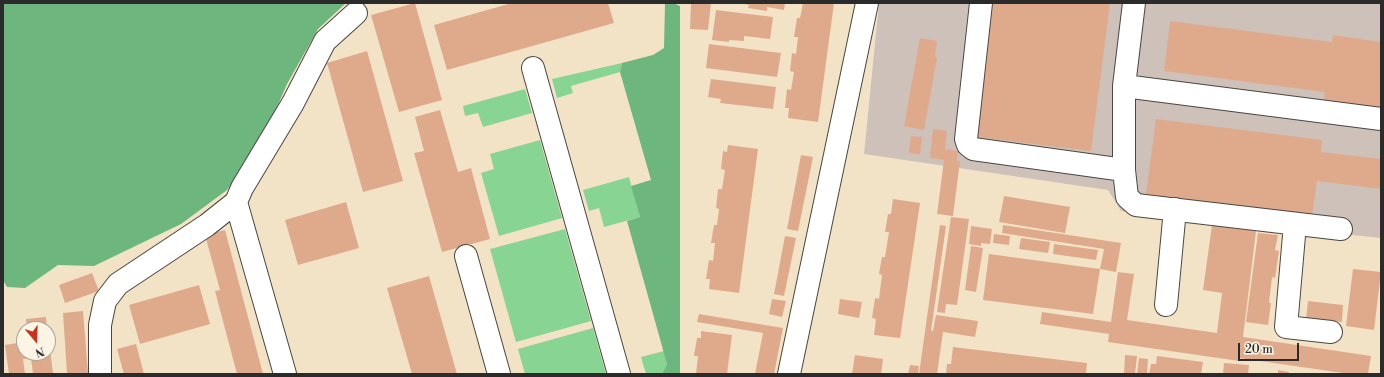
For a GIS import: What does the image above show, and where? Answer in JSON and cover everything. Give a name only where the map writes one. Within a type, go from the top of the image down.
[{"type":"street","points":[[789,374],[867,3]]},
{"type":"street","points":[[981,3],[966,140],[968,145],[973,149],[1124,170]]},
{"type":"street","points":[[1134,3],[1124,86],[1124,170],[1128,197],[1136,205],[1341,229]]},
{"type":"street","points":[[100,374],[100,324],[105,301],[118,284],[207,225],[236,202],[242,188],[293,103],[325,41],[356,13]]},
{"type":"street","points":[[533,68],[619,374]]},
{"type":"street","points":[[1124,86],[1381,119]]},
{"type":"street","points":[[236,202],[285,374]]},
{"type":"street","points":[[1166,306],[1175,209]]},
{"type":"street","points":[[1295,224],[1286,327],[1331,332]]},
{"type":"street","points":[[466,256],[499,374]]},
{"type":"shaded area","points":[[879,3],[1381,3],[1381,238],[1121,211],[1108,190],[864,154]]},
{"type":"green space","points":[[3,3],[346,3],[318,29],[287,84],[259,148],[227,190],[181,224],[94,266],[58,265],[25,288],[7,287],[3,280]]},
{"type":"green space","points":[[665,3],[673,3],[680,6],[680,374],[662,374],[667,364],[627,221],[640,217],[631,186],[651,180],[620,72],[622,63],[653,55],[664,48]]},
{"type":"green space","points":[[622,63],[620,72],[571,86],[573,93],[557,98],[552,79]]},
{"type":"green space","points":[[525,89],[532,113],[483,127],[478,113],[465,116],[463,106]]},
{"type":"green space","points":[[540,140],[562,218],[499,236],[481,173],[494,169],[490,154]]},
{"type":"green space","points":[[629,177],[640,217],[604,227],[599,208],[589,211],[583,190]]},
{"type":"green space","points":[[565,229],[591,321],[516,342],[490,249]]},
{"type":"green space","points":[[593,328],[606,374],[525,374],[518,349]]},
{"type":"green space","points":[[664,351],[667,364],[662,374],[646,374],[641,357]]},
{"type":"building","points":[[415,3],[442,100],[399,112],[371,15]]},
{"type":"building","points":[[512,3],[608,3],[614,23],[447,70],[434,25]]},
{"type":"building","points":[[691,3],[711,3],[708,30],[690,29]]},
{"type":"building","points":[[740,3],[785,3],[784,10],[767,7],[767,11],[748,8],[749,5]]},
{"type":"building","points":[[803,3],[834,3],[818,122],[788,118],[789,108],[785,108],[787,89],[791,90],[794,72],[790,71],[792,53],[796,54],[798,37],[794,37],[797,18],[800,18]]},
{"type":"building","points":[[993,3],[1110,3],[1091,151],[976,137]]},
{"type":"building","points":[[716,10],[773,17],[770,39],[744,36],[744,41],[729,40],[729,42],[712,40]]},
{"type":"building","points":[[1170,21],[1332,42],[1333,35],[1381,42],[1381,108],[1324,100],[1325,92],[1164,71]]},
{"type":"building","points":[[920,38],[937,41],[935,57],[937,58],[924,130],[904,126]]},
{"type":"building","points":[[709,44],[781,53],[777,77],[706,68]]},
{"type":"building","points":[[367,51],[403,181],[363,192],[327,63]]},
{"type":"building","points":[[711,79],[776,87],[773,109],[720,103],[721,99],[708,97]]},
{"type":"building","points":[[440,110],[458,172],[471,168],[490,239],[442,252],[414,153],[424,151],[415,117]]},
{"type":"building","points":[[1156,119],[1322,140],[1321,152],[1381,159],[1381,189],[1317,181],[1312,216],[1146,194]]},
{"type":"building","points":[[933,129],[947,131],[945,149],[958,151],[957,161],[960,161],[953,216],[937,214],[944,160],[930,158]]},
{"type":"building","points":[[911,136],[922,137],[920,154],[909,153]]},
{"type":"building","points":[[728,145],[758,149],[739,293],[709,289],[710,279],[706,279],[709,260],[713,261],[715,243],[711,243],[714,225],[717,225],[719,209],[716,208],[718,189],[722,189],[725,170],[721,169],[723,151],[727,152]]},
{"type":"building","points":[[801,155],[813,157],[798,231],[787,229]]},
{"type":"building","points":[[1004,196],[1070,207],[1065,233],[999,222]]},
{"type":"building","points":[[893,199],[920,203],[900,338],[874,335],[876,319],[872,318],[875,298],[879,299],[882,275],[879,274],[882,257],[885,257],[889,232],[885,232],[888,214],[891,214]]},
{"type":"building","points":[[346,202],[359,248],[298,265],[285,220]]},
{"type":"building","points":[[951,217],[969,219],[957,305],[946,304],[945,313],[937,312]]},
{"type":"building","points":[[940,225],[946,226],[931,331],[933,331],[936,315],[978,321],[975,337],[943,332],[937,374],[919,374]]},
{"type":"building","points":[[1003,225],[1121,243],[1116,272],[1100,269],[1104,249],[1002,233]]},
{"type":"building","points":[[1212,225],[1256,231],[1243,337],[1371,356],[1368,374],[1350,374],[1239,358],[1239,361],[1108,342],[1109,334],[1040,324],[1042,312],[1111,322],[1118,272],[1134,274],[1127,320],[1217,333],[1222,293],[1203,290]]},
{"type":"building","points":[[971,226],[992,229],[990,244],[981,243],[981,246],[969,244]]},
{"type":"building","points":[[225,230],[263,374],[237,374],[215,291],[220,290],[205,235]]},
{"type":"building","points":[[1258,233],[1278,235],[1275,250],[1279,251],[1275,278],[1272,277],[1268,325],[1246,322]]},
{"type":"building","points":[[994,234],[1010,236],[1009,245],[993,243]]},
{"type":"building","points":[[785,236],[796,238],[784,296],[774,294]]},
{"type":"building","points":[[1021,238],[1050,242],[1048,253],[1019,249]]},
{"type":"building","points":[[1054,244],[1098,250],[1096,260],[1053,254]]},
{"type":"building","points":[[971,246],[983,248],[976,292],[965,290]]},
{"type":"building","points":[[989,254],[1100,269],[1093,314],[983,300]]},
{"type":"building","points":[[1353,269],[1381,272],[1374,330],[1346,326]]},
{"type":"building","points":[[92,273],[99,291],[65,303],[59,285]]},
{"type":"building","points":[[429,276],[457,374],[412,374],[387,288]]},
{"type":"building","points":[[199,285],[210,324],[140,344],[129,305]]},
{"type":"building","points":[[772,299],[786,301],[782,317],[769,314]]},
{"type":"building","points":[[840,299],[862,302],[859,318],[838,314]]},
{"type":"building","points":[[1308,301],[1343,305],[1342,322],[1306,319]]},
{"type":"building","points":[[83,311],[88,373],[67,374],[63,313]]},
{"type":"building","points":[[699,314],[783,328],[774,374],[755,374],[763,333],[697,322]]},
{"type":"building","points":[[46,317],[46,321],[26,321],[26,319]]},
{"type":"building","points":[[701,331],[732,335],[727,374],[696,374],[698,356],[694,356],[697,338],[701,338]]},
{"type":"building","points":[[16,343],[16,361],[23,361],[25,374],[9,374],[5,345]]},
{"type":"building","points":[[136,344],[144,374],[124,374],[117,349]]},
{"type":"building","points":[[953,347],[1087,363],[1086,374],[946,374],[947,364],[951,364]]},
{"type":"building","points":[[855,355],[883,359],[881,374],[852,374]]},
{"type":"building","points":[[1125,355],[1137,356],[1135,374],[1124,374]]},
{"type":"building","points":[[1157,356],[1203,362],[1201,374],[1149,374],[1151,364],[1156,364]]},
{"type":"building","points":[[1139,358],[1148,359],[1147,374],[1137,374]]},
{"type":"building","points":[[31,361],[51,361],[53,373],[33,374]]},
{"type":"building","points":[[1224,363],[1249,365],[1248,374],[1223,374]]},
{"type":"building","points":[[910,365],[919,366],[918,374],[908,374]]},
{"type":"building","points":[[1278,370],[1289,372],[1288,374],[1278,374]]}]
